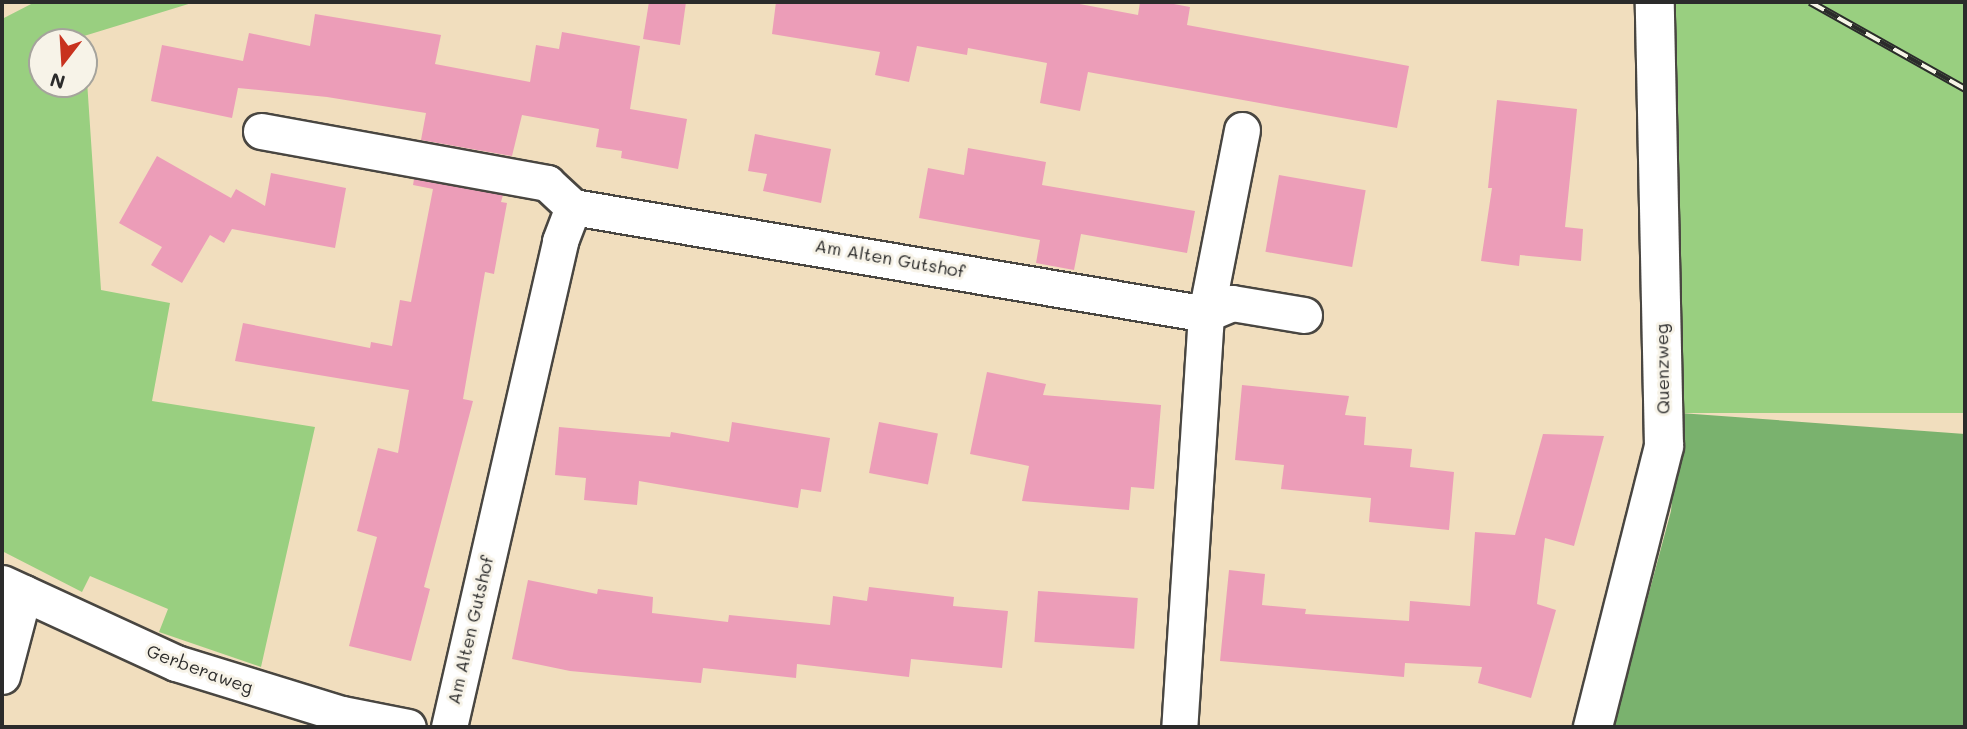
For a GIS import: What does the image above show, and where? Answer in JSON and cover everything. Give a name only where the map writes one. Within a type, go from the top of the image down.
[{"type":"street","name":"Quenzweg","points":[[1593,727],[1664,446],[1655,2]]},
{"type":"street","points":[[1179,727],[1206,314],[1242,130]]},
{"type":"street","points":[[261,131],[547,183],[573,207]]},
{"type":"street","name":"Am Alten Gutshof","points":[[449,727],[560,241],[573,207],[1206,314],[1232,303],[1304,315]]},
{"type":"street","points":[[2,676],[13,588]]},
{"type":"street","name":"Gerberaweg","points":[[13,588],[176,663],[342,714],[408,727]]},
{"type":"green space","points":[[35,2],[195,2],[98,32],[98,28],[28,28],[28,98],[88,98],[101,290],[170,303],[152,401],[315,427],[261,667],[159,632],[168,609],[90,576],[82,592],[2,551],[2,19]]},
{"type":"green space","points":[[1676,2],[1965,2],[1965,413],[1676,413]]},
{"type":"green space","points":[[1680,413],[1965,434],[1965,727],[1613,727],[1671,511]]},
{"type":"building","points":[[649,2],[686,2],[680,45],[643,39]]},
{"type":"building","points":[[776,2],[1069,2],[1138,15],[1140,2],[1163,2],[1190,7],[1187,25],[1409,66],[1397,128],[1088,72],[1080,111],[1040,103],[1047,63],[968,48],[967,55],[917,46],[909,82],[875,75],[880,52],[772,34]]},
{"type":"building","points":[[315,14],[441,35],[435,64],[530,82],[536,45],[559,49],[562,32],[640,46],[630,109],[687,119],[678,169],[621,158],[622,151],[596,147],[599,129],[522,115],[512,156],[421,140],[426,113],[327,97],[238,88],[232,118],[151,101],[162,45],[243,61],[249,33],[310,46]]},
{"type":"building","points":[[1497,100],[1577,109],[1565,227],[1583,229],[1581,261],[1520,255],[1519,266],[1481,261],[1492,188],[1488,188]]},
{"type":"building","points":[[755,134],[831,149],[821,203],[763,191],[767,174],[748,171]]},
{"type":"building","points":[[968,148],[1046,162],[1042,185],[1195,211],[1187,253],[1081,234],[1074,270],[1036,263],[1040,240],[919,218],[928,168],[964,175]]},
{"type":"building","points":[[157,156],[231,198],[236,189],[265,206],[271,173],[346,188],[335,248],[232,229],[224,243],[210,235],[182,283],[151,265],[162,247],[119,223]]},
{"type":"building","points":[[1279,175],[1366,190],[1352,267],[1265,252]]},
{"type":"building","points":[[414,179],[503,195],[501,202],[507,203],[494,274],[485,272],[463,399],[473,401],[424,587],[430,589],[411,661],[349,646],[377,537],[357,531],[378,448],[398,453],[409,390],[235,361],[243,323],[370,348],[371,342],[392,346],[400,300],[411,302],[433,189],[413,185]]},
{"type":"building","points":[[987,372],[1046,384],[1043,395],[1161,405],[1154,489],[1131,487],[1129,510],[1022,501],[1029,466],[970,454]]},
{"type":"building","points":[[1242,385],[1349,396],[1345,415],[1366,417],[1364,445],[1412,449],[1410,467],[1454,472],[1449,530],[1369,522],[1371,498],[1281,489],[1284,465],[1235,460]]},
{"type":"building","points":[[732,422],[830,438],[821,492],[801,489],[798,508],[639,481],[637,505],[584,500],[586,478],[555,475],[559,427],[670,437],[671,432],[729,442]]},
{"type":"building","points":[[879,422],[938,433],[928,484],[869,473]]},
{"type":"building","points":[[1543,434],[1604,436],[1574,546],[1545,538],[1537,604],[1556,610],[1531,698],[1478,683],[1482,667],[1405,663],[1404,677],[1220,661],[1229,570],[1265,574],[1262,605],[1306,609],[1305,614],[1409,621],[1410,601],[1470,606],[1475,532],[1515,535]]},
{"type":"building","points":[[528,580],[597,594],[598,589],[653,597],[652,613],[728,622],[729,615],[830,625],[833,596],[867,601],[869,587],[954,597],[953,606],[1008,611],[1002,668],[911,659],[909,677],[797,664],[796,678],[703,668],[701,683],[570,671],[512,659]]},
{"type":"building","points":[[1038,591],[1138,598],[1134,649],[1034,642]]},
{"type":"railway","points":[[1810,2],[1965,89]]}]
